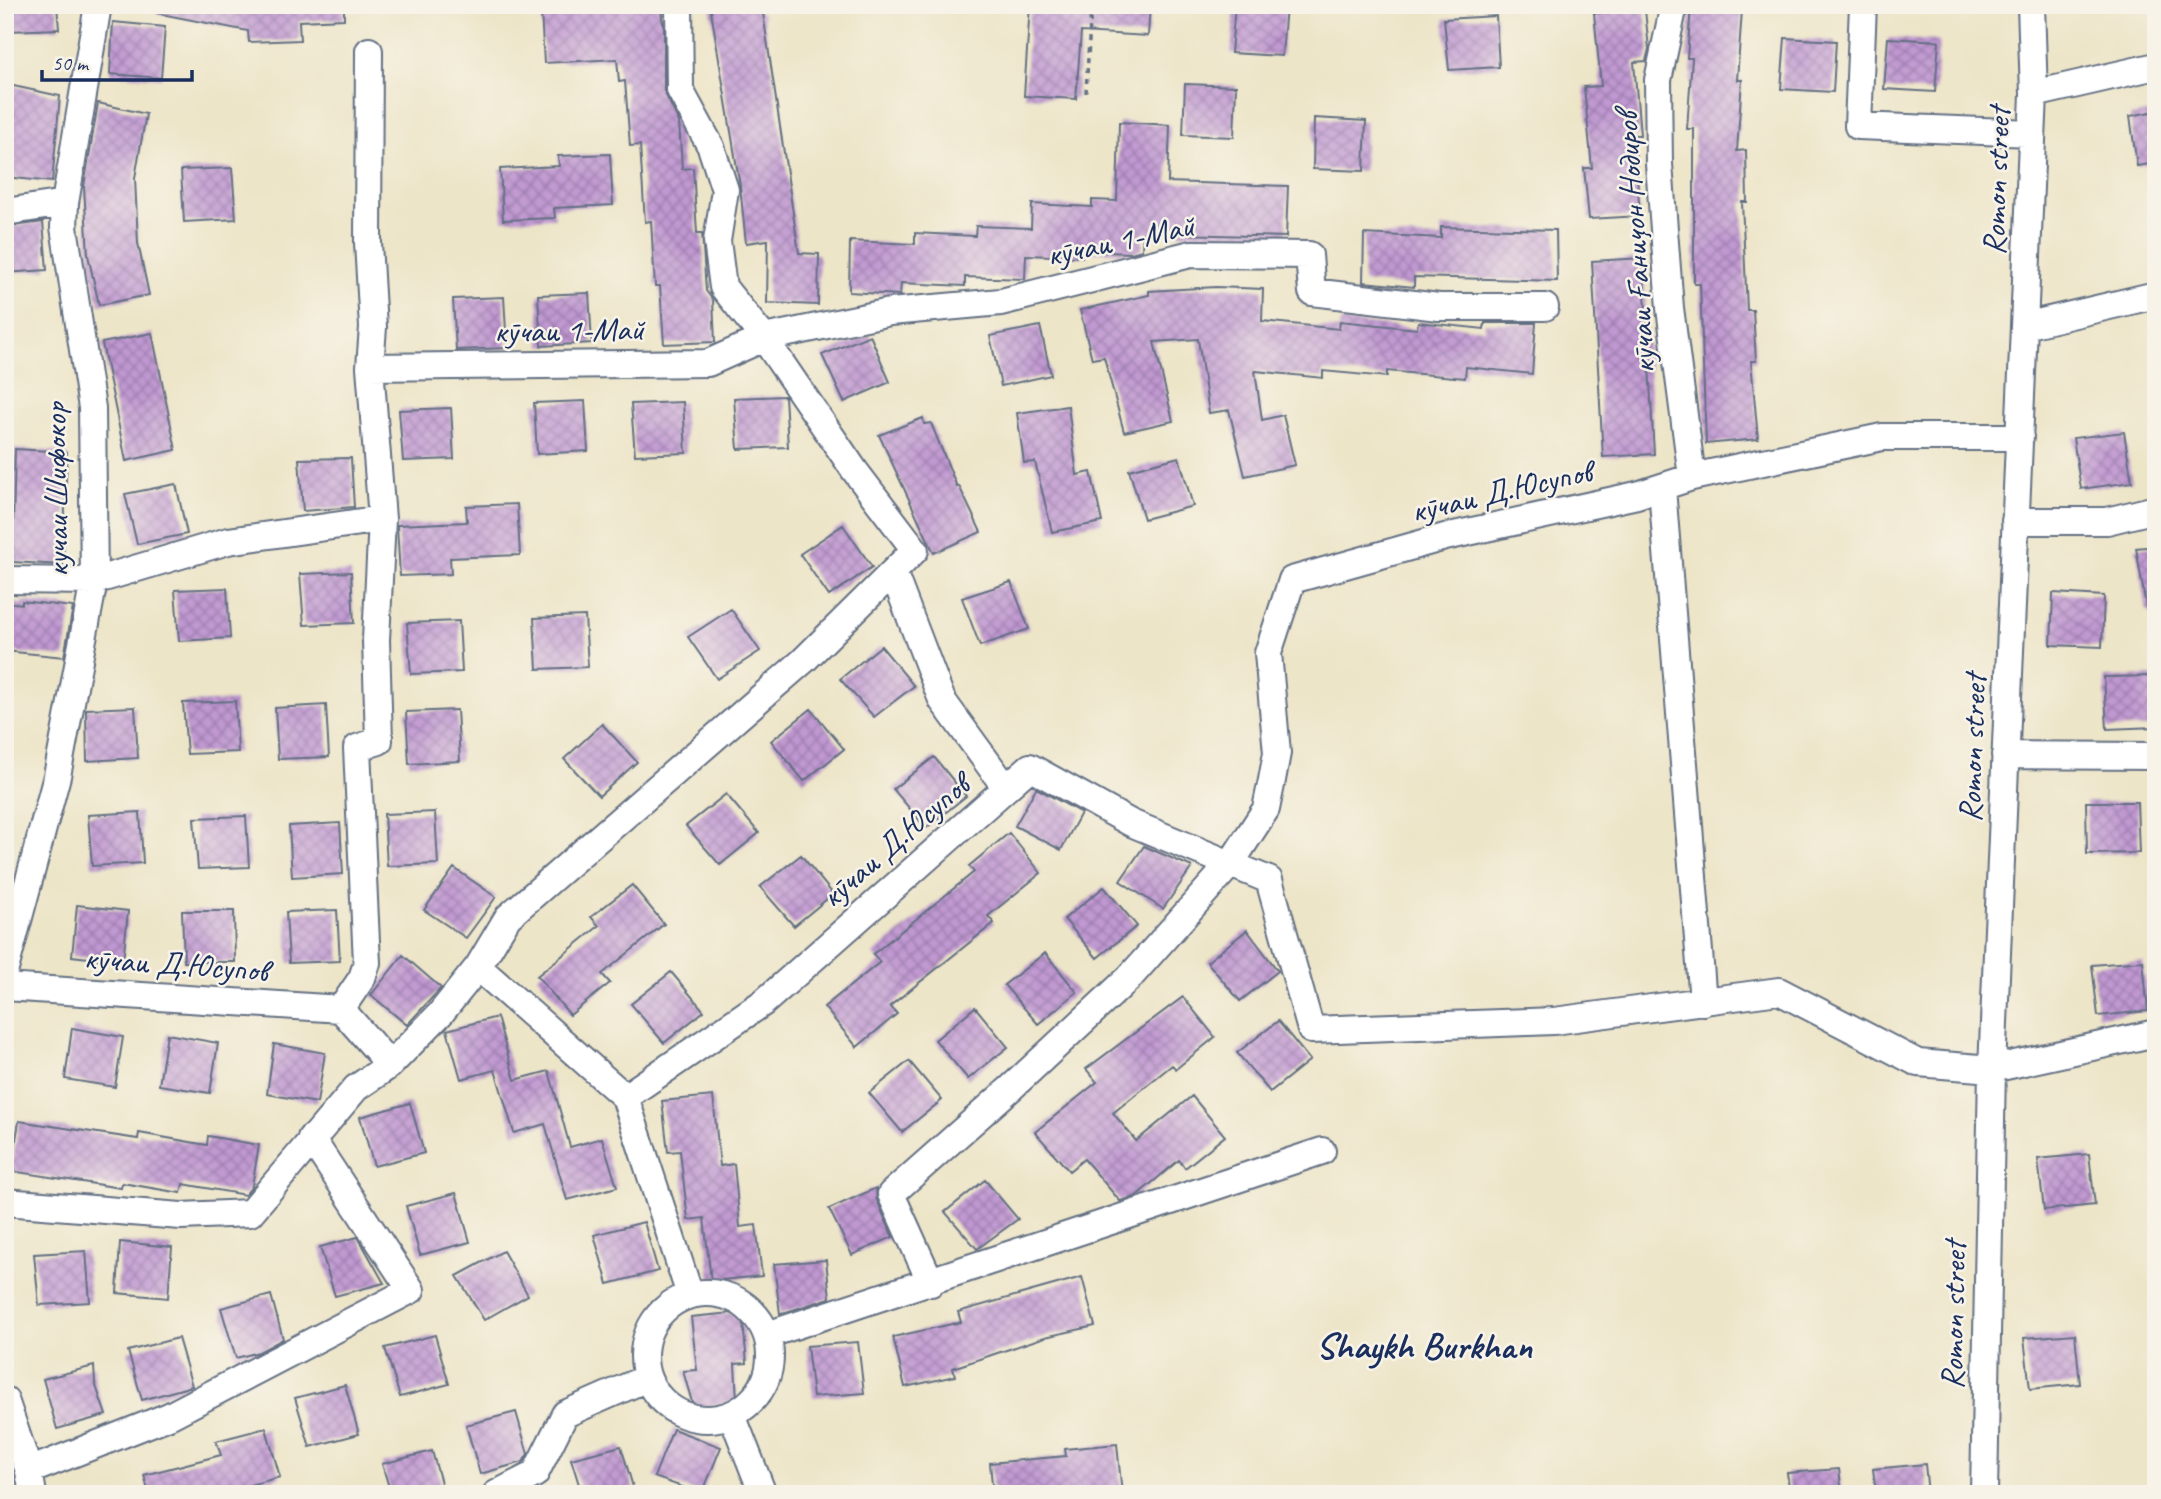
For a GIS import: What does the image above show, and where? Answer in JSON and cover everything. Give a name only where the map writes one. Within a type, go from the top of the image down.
[{"type":"street","name":"кучаи Шифокор","points":[[5,968],[57,776],[94,580],[92,408],[64,227],[65,202],[98,5]]},
{"type":"street","points":[[5,1202],[181,1216],[250,1213],[355,1088],[390,1065],[440,1014],[478,967],[508,917],[803,661],[915,550],[855,471],[764,338],[723,288],[717,241],[725,190],[711,147],[680,90],[679,5]]},
{"type":"street","name":"кӯчаи Ғаниҷон Нодиров","points":[[1674,5],[1658,80],[1659,164],[1670,308],[1692,477]]},
{"type":"street","points":[[1863,5],[1858,126],[2032,133]]},
{"type":"street","name":"Romon street","points":[[1984,1494],[1992,1069],[2034,94],[2031,5]]},
{"type":"street","points":[[369,51],[368,243],[373,327],[370,367],[382,519],[376,640],[379,741],[357,748],[366,963],[362,978],[341,1009],[390,1065]]},
{"type":"street","points":[[2034,94],[2156,66]]},
{"type":"street","points":[[5,212],[65,202]]},
{"type":"street","name":"кӯчаи 1-Май","points":[[370,367],[708,363],[764,338],[890,312],[1001,302],[1191,254],[1309,255],[1312,292],[1439,307],[1545,307]]},
{"type":"street","points":[[2024,326],[2156,295]]},
{"type":"street","name":"кӯчаи Д.Юсупов","points":[[931,1283],[891,1194],[1129,978],[1231,863],[1266,809],[1277,753],[1268,653],[1292,580],[1445,537],[1662,488],[1692,477],[1882,437],[2020,437]]},
{"type":"street","points":[[1662,488],[1703,1002]]},
{"type":"street","points":[[2015,521],[2107,521],[2156,509]]},
{"type":"street","points":[[5,580],[94,580],[228,541],[382,519]]},
{"type":"street","points":[[893,572],[942,700],[1006,788]]},
{"type":"street","points":[[2006,754],[2156,757]]},
{"type":"street","name":"кӯчаи Д.Юсупов","points":[[625,1097],[764,1002],[1030,767],[1131,823],[1231,863]]},
{"type":"street","points":[[1231,863],[1269,880],[1311,1031],[1554,1021],[1779,991],[1918,1063],[1992,1069],[2156,1033]]},
{"type":"street","points":[[478,967],[625,1097],[690,1295]]},
{"type":"street","name":"кӯчаи Д.Юсупов","points":[[5,987],[341,1009]]},
{"type":"street","points":[[8,1414],[31,1483],[169,1416],[411,1290],[311,1138]]},
{"type":"street","points":[[768,1335],[1322,1151]]},
{"type":"street","points":[[714,1293],[737,1300],[755,1315],[768,1335],[771,1359],[766,1382],[752,1402],[732,1415],[707,1420],[682,1415],[661,1400],[647,1378],[643,1352],[650,1327],[667,1307],[690,1295],[714,1293]]},
{"type":"street","points":[[496,1494],[535,1474],[565,1413],[647,1378]]},
{"type":"street","points":[[732,1415],[763,1494]]},
{"type":"path","points":[[1086,93],[1091,5]]},
{"type":"building","points":[[6,5],[57,5],[59,29],[8,31]]},
{"type":"building","points":[[156,5],[344,5],[344,19],[299,21],[300,40],[249,42],[248,31],[156,13]]},
{"type":"building","points":[[609,5],[660,5],[664,28],[664,91],[679,122],[682,169],[693,168],[697,233],[702,233],[706,291],[713,300],[715,342],[664,344],[660,286],[655,286],[651,221],[645,222],[640,145],[630,146],[625,81],[619,82],[617,59],[544,63],[541,11],[609,9]]},
{"type":"building","points":[[710,5],[759,5],[760,13],[763,13],[799,253],[819,254],[818,305],[767,303],[768,240],[746,243],[740,186]]},
{"type":"building","points":[[1030,5],[1150,5],[1148,36],[1081,32],[1076,99],[1024,96]]},
{"type":"building","points":[[1235,5],[1286,5],[1282,56],[1231,53]]},
{"type":"building","points":[[1691,7],[1742,10],[1737,80],[1742,80],[1737,151],[1746,150],[1747,202],[1742,202],[1747,310],[1753,310],[1756,361],[1751,361],[1758,439],[1706,444],[1700,284],[1694,284],[1694,129],[1687,129],[1692,58],[1687,58]]},
{"type":"building","points":[[1645,10],[1649,49],[1646,61],[1634,62],[1640,135],[1634,135],[1640,216],[1589,219],[1584,168],[1592,168],[1584,87],[1601,86],[1594,13]]},
{"type":"building","points":[[1496,16],[1499,67],[1449,70],[1444,19]]},
{"type":"building","points":[[113,22],[165,27],[161,78],[110,74]]},
{"type":"building","points":[[1785,38],[1836,41],[1833,92],[1781,89]]},
{"type":"building","points":[[1888,38],[1939,41],[1935,92],[1884,89]]},
{"type":"building","points":[[1185,84],[1236,86],[1234,137],[1183,135]]},
{"type":"building","points":[[9,85],[60,96],[52,182],[5,177]]},
{"type":"building","points":[[98,103],[146,114],[135,178],[138,243],[149,295],[99,305],[88,255],[84,186]]},
{"type":"building","points":[[2156,111],[2156,163],[2137,166],[2130,116]]},
{"type":"building","points":[[1314,118],[1366,121],[1364,171],[1313,169]]},
{"type":"building","points":[[1119,122],[1170,125],[1168,182],[1288,186],[1286,237],[1143,233],[1142,250],[1131,253],[1082,251],[1082,257],[1026,255],[1025,279],[965,277],[965,286],[901,283],[900,295],[849,292],[850,241],[915,244],[915,233],[975,236],[976,226],[1031,228],[1032,204],[1092,207],[1092,200],[1117,201]]},
{"type":"building","points":[[610,154],[613,205],[554,208],[555,218],[503,220],[500,169],[559,166],[558,156]]},
{"type":"building","points":[[232,168],[236,219],[184,222],[181,170]]},
{"type":"building","points":[[43,222],[47,270],[5,273],[5,227]]},
{"type":"building","points":[[1441,227],[1556,230],[1557,281],[1414,277],[1414,287],[1363,282],[1364,234],[1441,238]]},
{"type":"building","points":[[1643,258],[1654,454],[1603,457],[1592,261]]},
{"type":"building","points":[[1216,287],[1263,289],[1262,321],[1339,329],[1340,321],[1417,329],[1418,322],[1484,329],[1485,323],[1536,323],[1532,374],[1466,367],[1465,378],[1387,371],[1387,377],[1323,371],[1323,378],[1255,371],[1262,420],[1283,415],[1295,465],[1245,476],[1229,410],[1209,413],[1198,339],[1154,342],[1173,421],[1124,432],[1104,357],[1092,359],[1080,310],[1149,295],[1149,291]]},
{"type":"building","points":[[589,293],[592,343],[541,346],[538,295]]},
{"type":"building","points":[[504,297],[507,348],[456,350],[453,299]]},
{"type":"building","points":[[1040,326],[1051,375],[1001,386],[990,336]]},
{"type":"building","points":[[152,333],[176,450],[126,461],[102,343]]},
{"type":"building","points":[[870,335],[890,382],[844,402],[822,355]]},
{"type":"building","points":[[785,396],[788,447],[738,449],[734,398]]},
{"type":"building","points":[[585,401],[588,451],[537,454],[534,403]]},
{"type":"building","points":[[683,402],[686,453],[635,455],[631,404]]},
{"type":"building","points":[[1068,406],[1077,475],[1091,472],[1102,522],[1052,532],[1035,462],[1024,463],[1017,413]]},
{"type":"building","points":[[451,408],[454,459],[403,461],[399,410]]},
{"type":"building","points":[[923,418],[924,424],[931,423],[957,487],[959,486],[981,532],[934,553],[879,435]]},
{"type":"building","points":[[2124,432],[2132,482],[2081,489],[2073,438]]},
{"type":"building","points":[[15,449],[67,452],[63,565],[12,562]]},
{"type":"building","points":[[1179,457],[1193,506],[1144,519],[1129,470]]},
{"type":"building","points":[[351,458],[354,507],[303,511],[299,459]]},
{"type":"building","points":[[176,484],[187,534],[137,544],[125,494]]},
{"type":"building","points":[[517,504],[520,555],[450,558],[451,574],[400,576],[397,525],[467,522],[466,506]]},
{"type":"building","points":[[843,525],[872,567],[829,596],[800,554]]},
{"type":"building","points":[[2156,546],[2156,612],[2147,612],[2136,548]]},
{"type":"building","points":[[351,572],[354,623],[304,625],[300,574]]},
{"type":"building","points":[[1011,582],[1029,629],[980,646],[962,598]]},
{"type":"building","points":[[227,588],[230,638],[179,641],[175,590]]},
{"type":"building","points":[[2053,593],[2104,596],[2102,647],[2051,645]]},
{"type":"building","points":[[22,601],[73,607],[64,657],[5,651],[5,602],[22,604]]},
{"type":"building","points":[[731,609],[760,651],[717,679],[688,637]]},
{"type":"building","points":[[585,616],[588,667],[537,669],[534,618]]},
{"type":"building","points":[[459,621],[462,672],[411,674],[407,623]]},
{"type":"building","points":[[881,646],[914,686],[874,717],[840,679]]},
{"type":"building","points":[[2156,676],[2156,727],[2107,729],[2104,677]]},
{"type":"building","points":[[235,701],[238,752],[187,754],[183,703]]},
{"type":"building","points":[[326,705],[329,757],[278,759],[275,708]]},
{"type":"building","points":[[135,707],[138,758],[87,761],[86,709]]},
{"type":"building","points":[[811,709],[844,749],[804,781],[771,741]]},
{"type":"building","points":[[457,710],[460,761],[409,764],[406,712]]},
{"type":"building","points":[[602,724],[637,762],[599,796],[564,759]]},
{"type":"building","points":[[934,757],[966,796],[926,828],[893,789]]},
{"type":"building","points":[[1036,788],[1081,813],[1061,850],[1015,826]]},
{"type":"building","points":[[726,794],[759,833],[720,865],[686,826]]},
{"type":"building","points":[[2086,802],[2137,802],[2139,853],[2087,854]]},
{"type":"building","points":[[140,812],[143,863],[92,866],[88,815]]},
{"type":"building","points":[[435,812],[438,864],[387,866],[384,814]]},
{"type":"building","points":[[246,816],[249,867],[198,869],[194,818]]},
{"type":"building","points":[[340,823],[343,874],[292,877],[289,826]]},
{"type":"building","points":[[1009,833],[1041,873],[988,916],[994,923],[890,1006],[897,1014],[857,1047],[824,1007],[880,962],[873,954],[974,872],[969,866]]},
{"type":"building","points":[[1144,846],[1192,867],[1163,909],[1120,881]]},
{"type":"building","points":[[801,855],[833,894],[794,926],[760,887]]},
{"type":"building","points":[[454,868],[496,897],[466,938],[424,910]]},
{"type":"building","points":[[632,885],[664,924],[602,974],[610,983],[570,1015],[537,976],[599,926],[591,917]]},
{"type":"building","points":[[1104,887],[1137,926],[1097,958],[1064,919]]},
{"type":"building","points":[[77,905],[128,911],[123,962],[72,956]]},
{"type":"building","points":[[337,910],[340,961],[289,963],[286,912]]},
{"type":"building","points":[[182,911],[234,911],[235,962],[184,962]]},
{"type":"building","points":[[1247,930],[1278,971],[1240,1001],[1207,962]]},
{"type":"building","points":[[1045,953],[1077,992],[1038,1024],[1004,985]]},
{"type":"building","points":[[403,955],[441,988],[407,1025],[371,995]]},
{"type":"building","points":[[2143,961],[2148,1011],[2098,1016],[2092,965]]},
{"type":"building","points":[[671,972],[704,1011],[664,1043],[631,1004]]},
{"type":"building","points":[[1183,997],[1215,1037],[1176,1069],[1172,1065],[1113,1113],[1136,1141],[1192,1096],[1225,1136],[1185,1168],[1179,1160],[1135,1197],[1120,1201],[1084,1159],[1069,1171],[1035,1132],[1097,1082],[1086,1069]]},
{"type":"building","points":[[975,1007],[1008,1047],[968,1079],[935,1040]]},
{"type":"building","points":[[497,1017],[515,1080],[549,1071],[570,1147],[602,1138],[617,1187],[567,1200],[545,1124],[514,1133],[495,1070],[461,1079],[447,1030]]},
{"type":"building","points":[[1278,1021],[1310,1060],[1270,1092],[1237,1053]]},
{"type":"building","points":[[72,1028],[123,1037],[115,1087],[65,1079]]},
{"type":"building","points":[[167,1034],[218,1043],[210,1093],[159,1085]]},
{"type":"building","points":[[274,1044],[325,1053],[317,1103],[267,1094]]},
{"type":"building","points":[[909,1061],[942,1100],[902,1132],[869,1093]]},
{"type":"building","points":[[713,1096],[720,1166],[734,1164],[740,1227],[756,1225],[762,1276],[711,1281],[704,1218],[688,1220],[680,1151],[668,1152],[662,1101]]},
{"type":"building","points":[[410,1103],[424,1153],[374,1166],[360,1117]]},
{"type":"building","points":[[19,1121],[138,1139],[139,1133],[207,1145],[208,1136],[259,1145],[252,1186],[245,1195],[183,1184],[181,1193],[122,1183],[121,1188],[11,1171]]},
{"type":"building","points":[[2089,1154],[2095,1205],[2044,1210],[2038,1159]]},
{"type":"building","points":[[985,1180],[1018,1219],[977,1249],[945,1212]]},
{"type":"building","points":[[876,1188],[877,1200],[893,1237],[852,1255],[829,1209]]},
{"type":"building","points":[[456,1193],[470,1242],[420,1255],[406,1206]]},
{"type":"building","points":[[644,1222],[658,1271],[608,1284],[594,1235]]},
{"type":"building","points":[[358,1237],[384,1283],[335,1296],[320,1247]]},
{"type":"building","points":[[120,1242],[172,1247],[168,1298],[117,1293]]},
{"type":"building","points":[[86,1251],[90,1302],[39,1305],[34,1254]]},
{"type":"building","points":[[503,1251],[528,1295],[484,1320],[457,1276]]},
{"type":"building","points":[[826,1260],[830,1298],[780,1314],[774,1264]]},
{"type":"building","points":[[1082,1277],[1095,1326],[1045,1337],[953,1368],[955,1376],[905,1387],[893,1337],[961,1322],[958,1312]]},
{"type":"building","points":[[271,1295],[283,1339],[259,1352],[236,1358],[221,1308]]},
{"type":"building","points":[[742,1312],[747,1363],[735,1364],[737,1400],[694,1409],[683,1371],[697,1370],[691,1317]]},
{"type":"building","points":[[2075,1334],[2080,1384],[2030,1389],[2024,1338]]},
{"type":"building","points":[[435,1335],[449,1384],[400,1397],[385,1348]]},
{"type":"building","points":[[178,1338],[192,1386],[142,1400],[128,1351]]},
{"type":"building","points":[[858,1342],[864,1393],[813,1397],[807,1346]]},
{"type":"building","points":[[94,1366],[95,1383],[106,1415],[57,1429],[43,1379]]},
{"type":"building","points":[[345,1385],[359,1434],[310,1447],[295,1398]]},
{"type":"building","points":[[516,1412],[528,1454],[523,1462],[480,1474],[466,1425]]},
{"type":"building","points":[[266,1428],[280,1477],[216,1494],[149,1494],[144,1475],[221,1455],[216,1441]]},
{"type":"building","points":[[673,1429],[721,1447],[702,1494],[654,1477]]},
{"type":"building","points":[[1117,1444],[1122,1494],[993,1494],[990,1463],[1066,1456],[1065,1449]]},
{"type":"building","points":[[621,1446],[635,1494],[582,1494],[571,1459]]},
{"type":"building","points":[[432,1451],[444,1494],[391,1494],[382,1464]]},
{"type":"building","points":[[1925,1464],[1928,1494],[1876,1494],[1873,1469]]},
{"type":"building","points":[[1839,1469],[1842,1494],[1790,1494],[1787,1473]]},
{"type":"district","name":"Shaykh Burkhan","points":[[1424,1345]]}]
